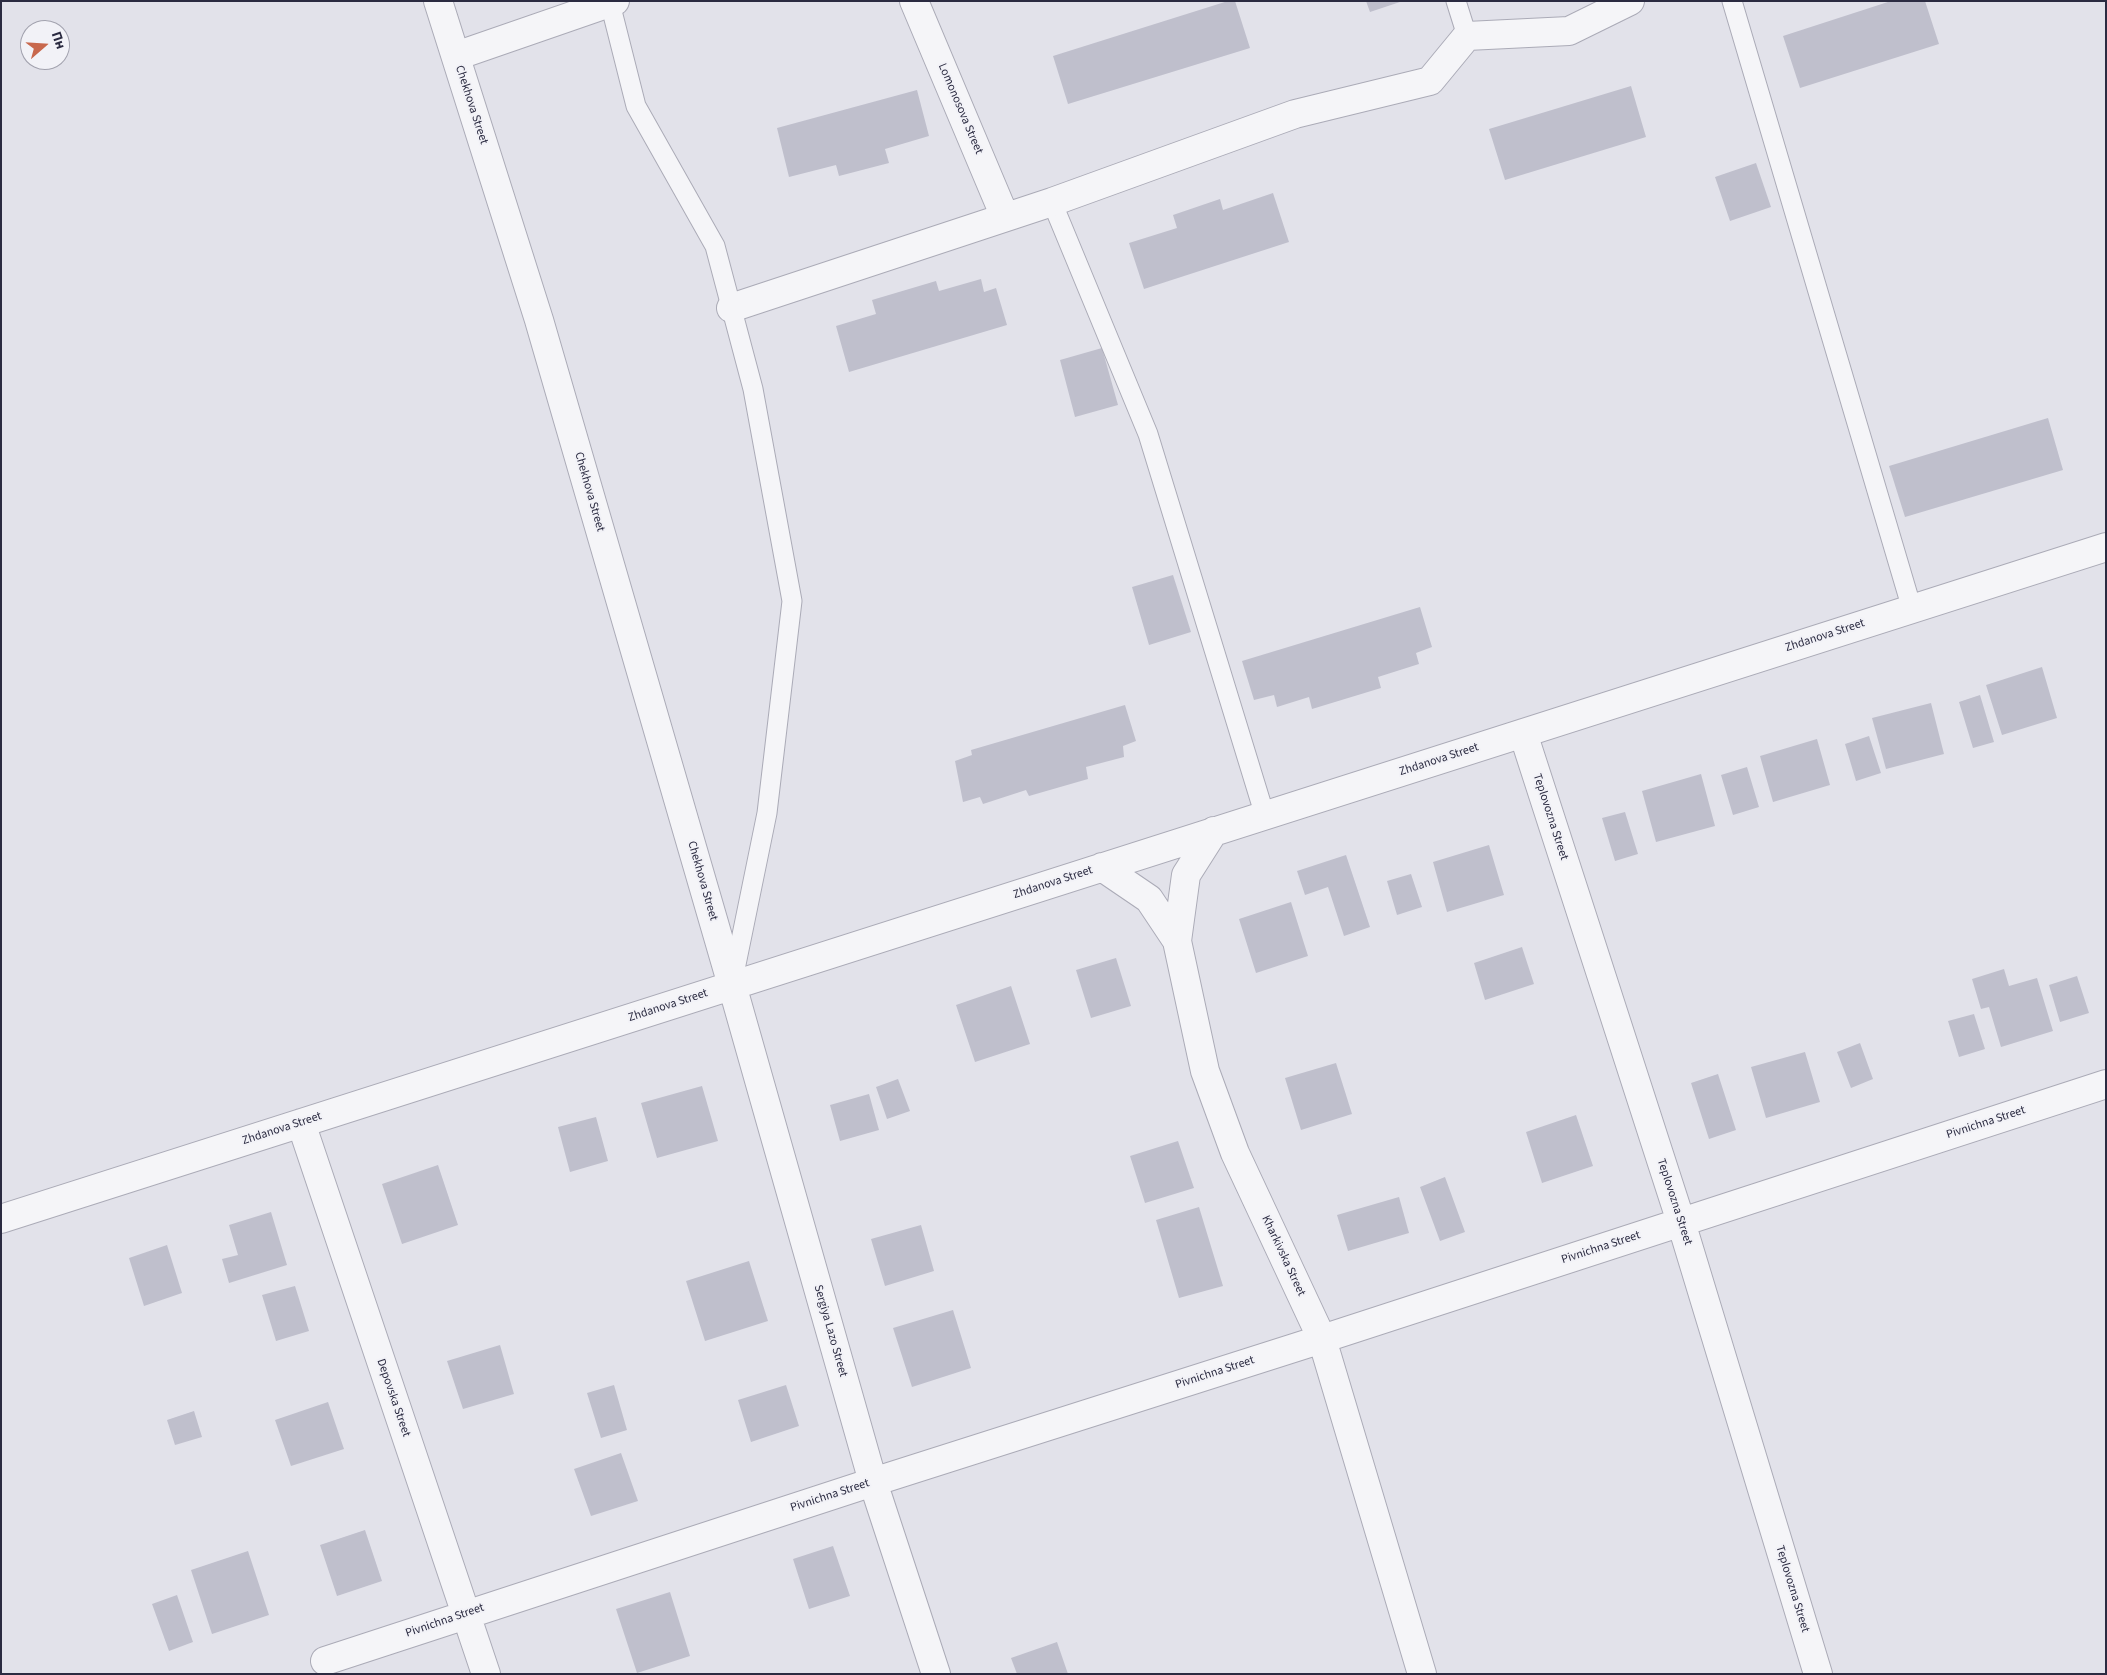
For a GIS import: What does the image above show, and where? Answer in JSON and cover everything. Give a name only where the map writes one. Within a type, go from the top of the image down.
[{"type":"street","name":"Chekhova Street","points":[[438,1],[539,320],[732,985]]},
{"type":"street","name":"Lomonosova Street","points":[[914,1],[1005,217]]},
{"type":"street","points":[[731,308],[1052,202],[1295,114],[1430,81],[1467,36],[1569,31],[1630,1]]},
{"type":"street","points":[[456,56],[613,2]]},
{"type":"street","name":"Zhdanova Street","points":[[1,1218],[2106,547]]},
{"type":"street","name":"Teplovozna Street","points":[[1523,733],[1681,1222],[1818,1674]]},
{"type":"street","points":[[1176,941],[1186,875],[1214,831]]},
{"type":"street","name":"Kharkivska Street","points":[[1102,867],[1149,899],[1176,941],[1205,1071],[1235,1153],[1322,1339],[1422,1674]]},
{"type":"street","name":"Sergiya Lazo Street","points":[[732,985],[873,1482],[936,1674]]},
{"type":"street","name":"Pivnichna Street","points":[[325,1661],[873,1482],[1681,1222],[2104,1091]]},
{"type":"street","name":"Depovska Street","points":[[301,1123],[486,1674]]},
{"type":"lane","points":[[1456,1],[1467,36]]},
{"type":"lane","points":[[1732,1],[1912,609]]},
{"type":"lane","points":[[613,2],[636,106],[715,246],[752,389],[792,600],[767,813],[732,985]]},
{"type":"lane","points":[[1052,202],[1148,434],[1265,816]]},
{"type":"building","points":[[1228,1],[1235,1],[1250,48],[1068,104],[1053,56]]},
{"type":"building","points":[[1366,1],[1400,1],[1400,2],[1370,12]]},
{"type":"building","points":[[1891,1],[1925,1],[1939,44],[1800,88],[1783,36]]},
{"type":"building","points":[[1631,86],[1646,137],[1505,180],[1489,129]]},
{"type":"building","points":[[917,90],[929,136],[885,149],[889,163],[839,176],[836,165],[789,177],[777,128]]},
{"type":"building","points":[[1756,163],[1771,207],[1730,221],[1715,177]]},
{"type":"building","points":[[1273,193],[1289,242],[1144,289],[1129,243],[1177,228],[1173,215],[1220,199],[1223,210]]},
{"type":"building","points":[[981,279],[984,292],[996,288],[1007,325],[849,372],[836,326],[876,314],[872,300],[936,281],[939,291]]},
{"type":"building","points":[[1102,348],[1118,405],[1075,417],[1060,360]]},
{"type":"building","points":[[2048,418],[2063,470],[1905,517],[1889,466]]},
{"type":"building","points":[[1173,575],[1191,632],[1149,645],[1132,587]]},
{"type":"building","points":[[1420,607],[1432,647],[1416,653],[1419,664],[1378,677],[1381,688],[1312,709],[1309,697],[1277,707],[1274,695],[1254,700],[1242,661]]},
{"type":"building","points":[[2042,667],[2057,718],[2002,735],[1986,685]]},
{"type":"building","points":[[1980,695],[1994,742],[1973,748],[1959,702]]},
{"type":"building","points":[[1931,703],[1944,754],[1886,769],[1872,718]]},
{"type":"building","points":[[1125,705],[1136,741],[1123,746],[1124,757],[1086,767],[1088,779],[1029,796],[1026,790],[983,804],[980,797],[963,802],[955,761],[972,755],[971,750]]},
{"type":"building","points":[[1869,736],[1881,773],[1856,781],[1845,744]]},
{"type":"building","points":[[1817,739],[1830,785],[1773,802],[1760,756]]},
{"type":"building","points":[[1747,767],[1759,807],[1733,815],[1721,775]]},
{"type":"building","points":[[1701,774],[1715,826],[1656,842],[1642,791]]},
{"type":"building","points":[[1625,812],[1638,854],[1615,861],[1602,818]]},
{"type":"building","points":[[1489,845],[1504,895],[1447,912],[1433,862]]},
{"type":"building","points":[[1346,855],[1370,927],[1344,936],[1328,887],[1305,895],[1297,871]]},
{"type":"building","points":[[1411,874],[1422,907],[1397,915],[1387,881]]},
{"type":"building","points":[[1291,902],[1308,956],[1256,973],[1239,919]]},
{"type":"building","points":[[1522,947],[1534,984],[1485,1000],[1474,963]]},
{"type":"building","points":[[1116,958],[1131,1006],[1091,1018],[1076,970]]},
{"type":"building","points":[[2004,969],[2009,986],[2037,978],[2053,1031],[2001,1047],[1989,1007],[1981,1009],[1972,979]]},
{"type":"building","points":[[2077,976],[2089,1013],[2060,1022],[2049,985]]},
{"type":"building","points":[[1011,986],[1030,1044],[975,1062],[956,1005]]},
{"type":"building","points":[[1974,1014],[1985,1049],[1959,1057],[1948,1021]]},
{"type":"building","points":[[1860,1043],[1873,1079],[1851,1088],[1837,1052]]},
{"type":"building","points":[[1805,1052],[1820,1102],[1766,1118],[1751,1067]]},
{"type":"building","points":[[1336,1063],[1352,1114],[1301,1130],[1285,1078]]},
{"type":"building","points":[[1718,1074],[1736,1130],[1709,1139],[1691,1083]]},
{"type":"building","points":[[898,1079],[910,1111],[887,1119],[876,1087]]},
{"type":"building","points":[[702,1086],[718,1141],[657,1158],[641,1103]]},
{"type":"building","points":[[869,1094],[879,1130],[840,1141],[830,1105]]},
{"type":"building","points":[[1576,1115],[1593,1166],[1542,1183],[1526,1132]]},
{"type":"building","points":[[596,1117],[608,1161],[570,1172],[558,1127]]},
{"type":"building","points":[[1178,1141],[1194,1188],[1145,1203],[1130,1156]]},
{"type":"building","points":[[438,1165],[458,1225],[402,1244],[382,1184]]},
{"type":"building","points":[[1445,1177],[1465,1232],[1440,1241],[1420,1187]]},
{"type":"building","points":[[1399,1197],[1409,1233],[1348,1251],[1337,1215]]},
{"type":"building","points":[[1199,1207],[1223,1286],[1179,1298],[1156,1220]]},
{"type":"building","points":[[271,1212],[287,1265],[229,1283],[222,1259],[238,1255],[229,1225]]},
{"type":"building","points":[[921,1225],[934,1271],[885,1286],[871,1239]]},
{"type":"building","points":[[167,1245],[182,1293],[144,1306],[129,1258]]},
{"type":"building","points":[[749,1261],[768,1321],[705,1341],[686,1281]]},
{"type":"building","points":[[295,1286],[309,1331],[276,1341],[262,1295]]},
{"type":"building","points":[[953,1310],[971,1368],[912,1387],[893,1328]]},
{"type":"building","points":[[500,1345],[514,1394],[463,1409],[447,1361]]},
{"type":"building","points":[[614,1385],[627,1430],[601,1438],[587,1393]]},
{"type":"building","points":[[786,1385],[799,1426],[751,1442],[738,1400]]},
{"type":"building","points":[[328,1402],[344,1449],[291,1466],[275,1420]]},
{"type":"building","points":[[194,1411],[202,1437],[175,1445],[167,1420]]},
{"type":"building","points":[[621,1453],[638,1501],[591,1516],[574,1469]]},
{"type":"building","points":[[365,1530],[382,1581],[337,1596],[320,1545]]},
{"type":"building","points":[[833,1546],[850,1596],[809,1609],[793,1559]]},
{"type":"building","points":[[248,1551],[269,1615],[212,1634],[191,1570]]},
{"type":"building","points":[[670,1592],[690,1656],[637,1673],[616,1609]]},
{"type":"building","points":[[177,1595],[193,1642],[169,1651],[152,1604]]},
{"type":"building","points":[[1057,1642],[1068,1674],[1017,1674],[1011,1658]]}]
